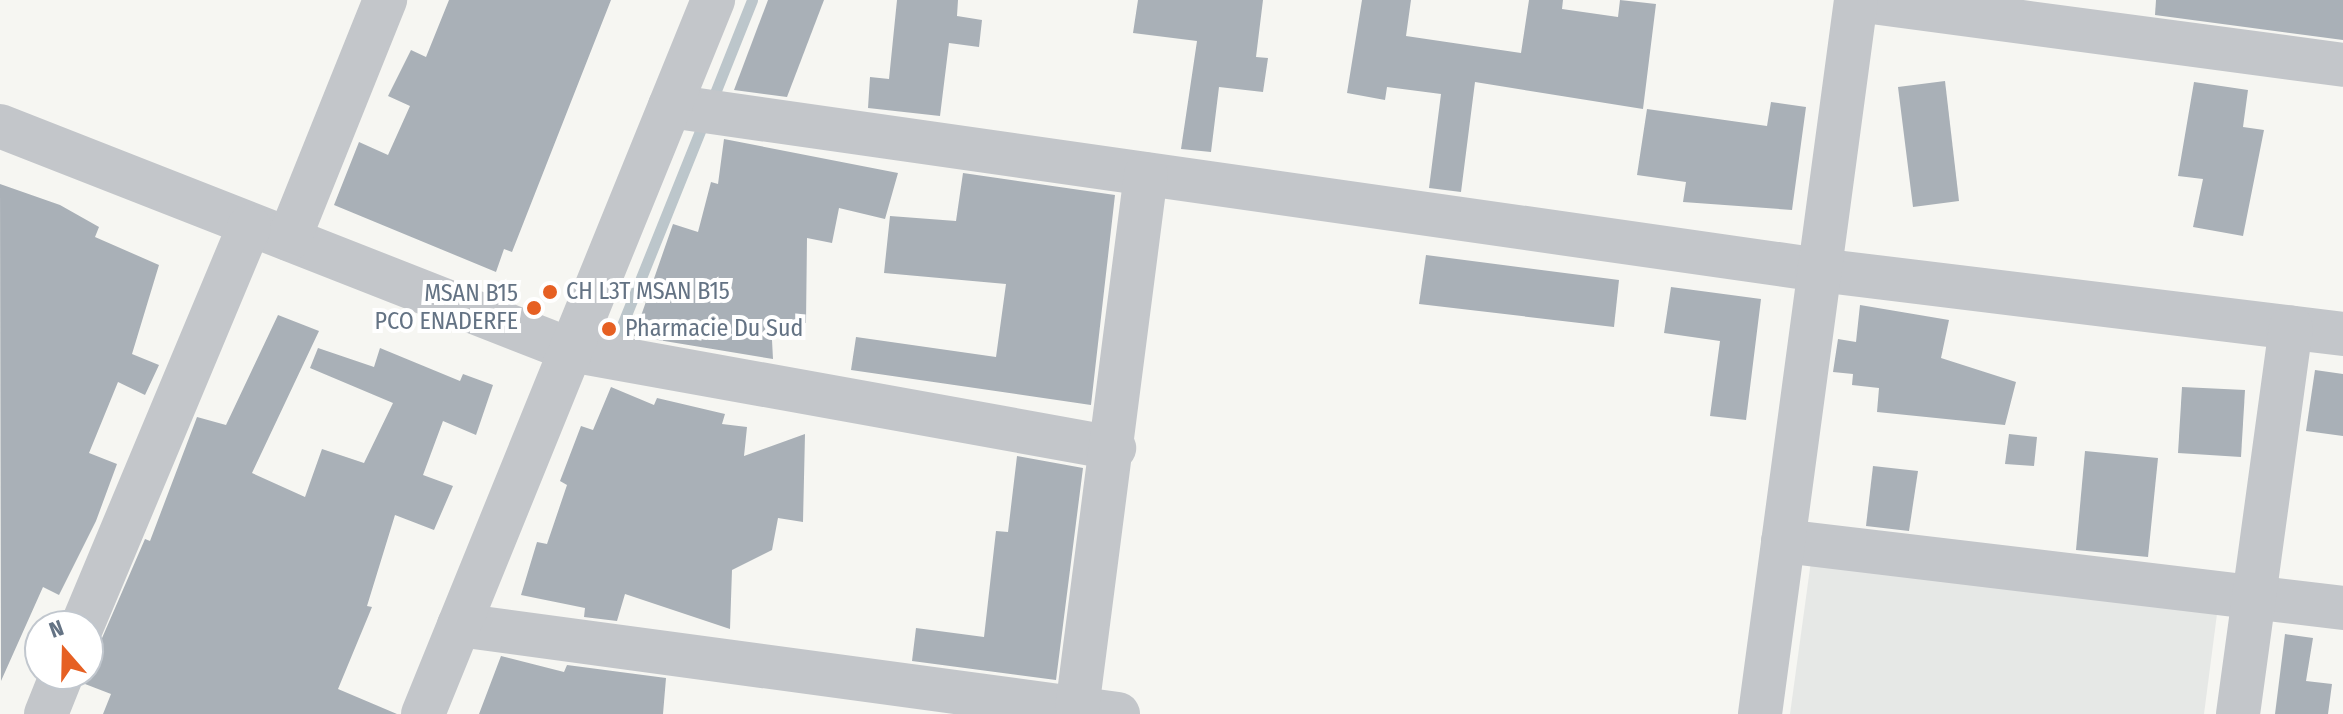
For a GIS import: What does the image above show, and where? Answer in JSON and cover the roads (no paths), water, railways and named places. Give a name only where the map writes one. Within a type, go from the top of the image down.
[{"type":"street","points":[[90,610],[269,232],[385,0]]},
{"type":"street","points":[[423,714],[713,0]]},
{"type":"street","points":[[1760,714],[1856,0],[2343,65]]},
{"type":"street","points":[[670,106],[1819,270],[2343,334]]},
{"type":"street","points":[[0,126],[571,350],[1114,448]]},
{"type":"street","points":[[459,625],[1098,711],[1114,448],[1146,174]]},
{"type":"street","points":[[2238,714],[2291,328]]},
{"type":"street","points":[[1783,541],[2343,608]]},
{"type":"street","points":[[46,714],[56,690]]},
{"type":"waterway","points":[[711,103],[752,0]]},
{"type":"waterway","points":[[614,345],[705,119]]},
{"type":"place","name":"CH L3T MSAN B15","points":[[550,292]]},
{"type":"place","name":"MSAN B15 PCO ENADERFE","points":[[534,308]]},
{"type":"place","name":"Pharmacie Du Sud","points":[[609,329]]}]
